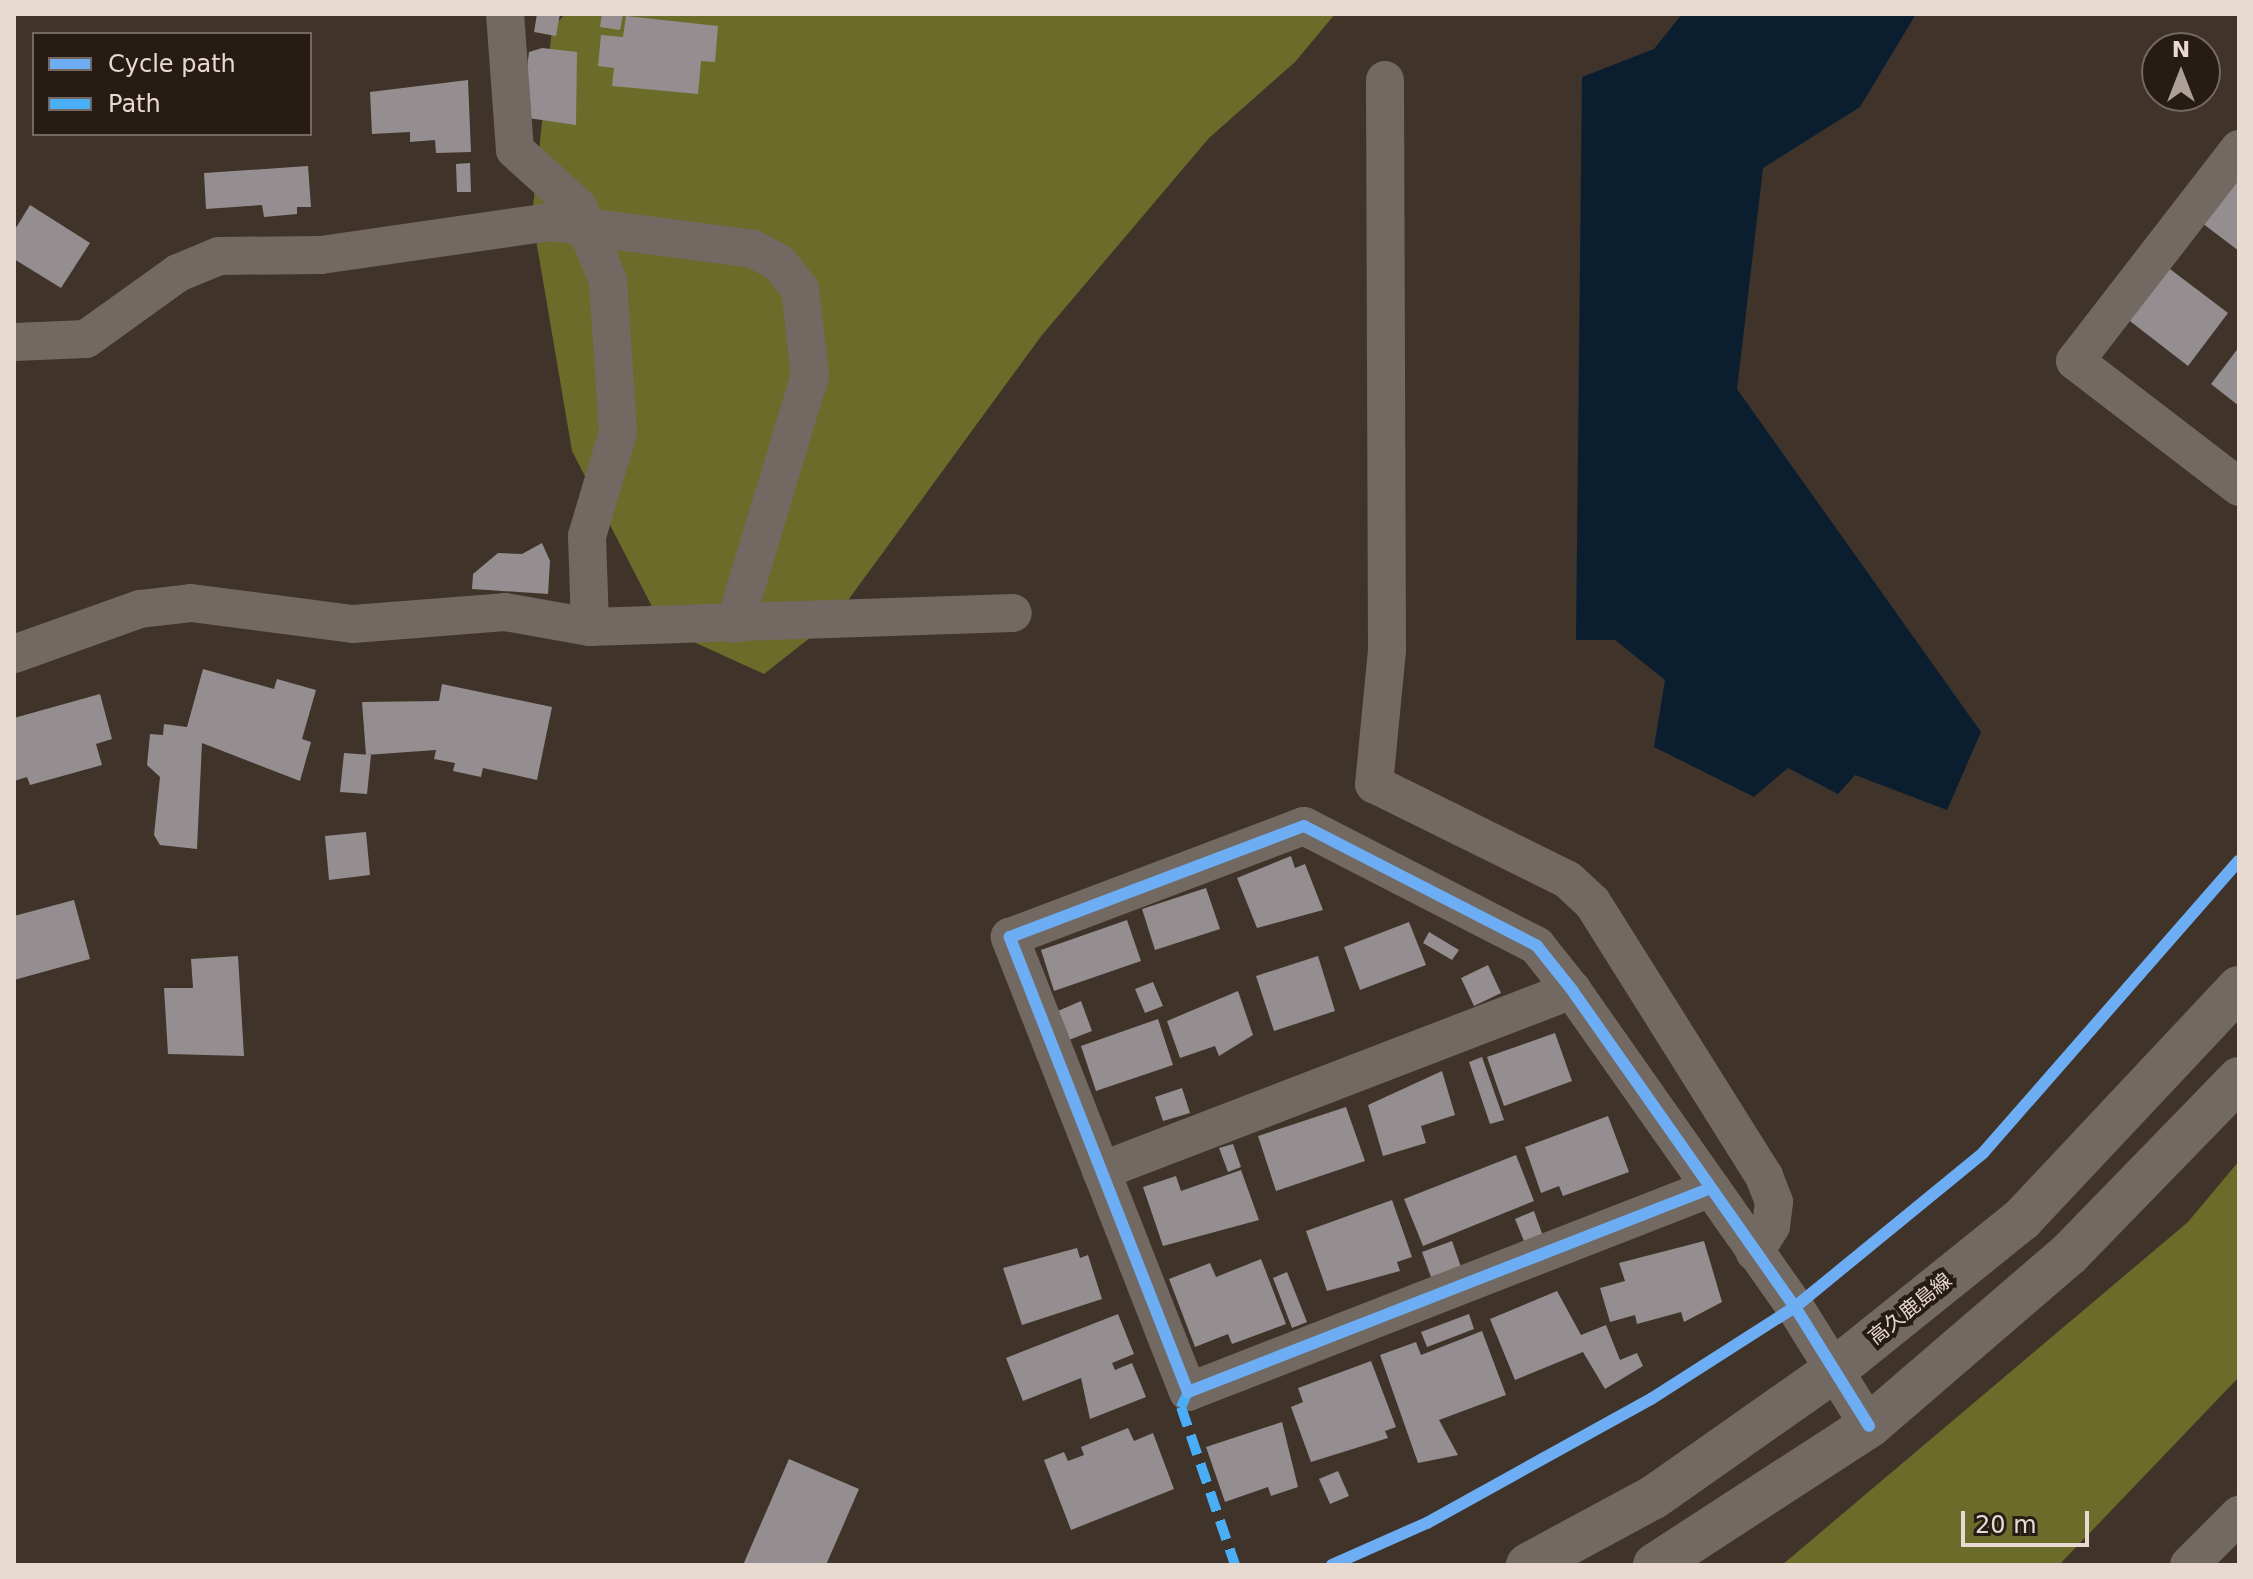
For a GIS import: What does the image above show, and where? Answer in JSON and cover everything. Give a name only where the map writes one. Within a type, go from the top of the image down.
[{"type":"main road","name":"高久鹿島線","points":[[1528,1565],[1654,1497],[1833,1371],[2022,1219],[2239,988]]},
{"type":"main road","points":[[1655,1565],[1869,1426],[2069,1254],[2239,1079]]},
{"type":"street","points":[[505,14],[515,150],[578,207],[589,227],[608,281],[618,383],[618,432],[587,536],[590,627]]},
{"type":"street","points":[[1385,80],[1387,650],[1374,784],[1568,880],[1592,902],[1764,1176],[1773,1214],[1755,1252]]},
{"type":"street","points":[[2239,149],[2075,361],[2239,487]]},
{"type":"street","points":[[14,342],[86,339],[178,273],[219,256],[321,255],[496,225],[589,227],[753,249],[779,263],[800,289],[810,375],[735,624]]},
{"type":"street","points":[[14,654],[140,609],[191,603],[353,624],[505,612],[590,627],[1013,613]]},
{"type":"street","points":[[1711,1188],[1188,1392],[1010,937],[1304,826],[1537,946],[1572,990],[1711,1188],[1869,1426]]},
{"type":"street","points":[[1101,1171],[1572,990]]},
{"type":"street","points":[[2189,1565],[2239,1515]]},
{"type":"shaded area","points":[[565,14],[1335,14],[1295,62],[1209,138],[1042,335],[835,618],[764,674],[663,628],[572,451],[532,216],[552,29]]},
{"type":"shaded area","points":[[2239,1161],[2239,1377],[2059,1565],[1782,1565],[2188,1222]]},
{"type":"water","points":[[1682,14],[1916,14],[1860,107],[1763,168],[1737,389],[1981,732],[1947,810],[1855,775],[1838,794],[1788,768],[1754,797],[1654,747],[1665,680],[1615,640],[1576,640],[1582,77],[1654,49]]},
{"type":"building","points":[[537,14],[560,14],[556,36],[534,32]]},
{"type":"building","points":[[602,14],[623,14],[620,30],[600,27]]},
{"type":"building","points":[[626,16],[718,26],[715,62],[701,61],[698,94],[612,86],[614,68],[598,66],[601,35],[623,37]]},
{"type":"building","points":[[542,48],[577,52],[576,125],[521,117],[529,52]]},
{"type":"building","points":[[468,80],[471,152],[436,153],[435,140],[410,142],[410,132],[372,134],[370,92]]},
{"type":"building","points":[[470,163],[471,192],[457,192],[456,164]]},
{"type":"building","points":[[308,166],[311,207],[297,207],[297,214],[264,217],[262,205],[206,209],[204,173]]},
{"type":"building","points":[[2239,179],[2239,251],[2202,223]]},
{"type":"building","points":[[30,205],[90,243],[61,288],[14,259],[14,231]]},
{"type":"building","points":[[2166,266],[2228,313],[2188,366],[2126,318]]},
{"type":"building","points":[[2239,347],[2239,406],[2211,384]]},
{"type":"building","points":[[542,543],[550,561],[548,594],[472,589],[473,574],[498,553],[522,554]]},
{"type":"building","points":[[203,669],[274,689],[277,679],[316,690],[302,739],[311,742],[300,781],[202,743],[197,849],[160,845],[154,835],[160,777],[147,765],[150,734],[163,735],[164,724],[187,727]]},
{"type":"building","points":[[442,684],[552,707],[537,780],[483,768],[481,777],[453,771],[455,763],[434,759],[436,750],[366,755],[362,702],[439,701]]},
{"type":"building","points":[[100,694],[112,739],[96,744],[102,765],[30,785],[27,777],[14,781],[14,718]]},
{"type":"building","points":[[344,753],[371,755],[367,794],[340,792]]},
{"type":"building","points":[[366,832],[370,875],[329,880],[325,836]]},
{"type":"building","points":[[1291,856],[1295,868],[1305,864],[1323,910],[1257,928],[1237,878]]},
{"type":"building","points":[[1206,888],[1220,929],[1155,950],[1142,909]]},
{"type":"building","points":[[74,900],[90,959],[14,980],[14,916]]},
{"type":"building","points":[[1127,920],[1141,961],[1054,991],[1041,950]]},
{"type":"building","points":[[1409,922],[1426,965],[1360,990],[1344,947]]},
{"type":"building","points":[[1429,932],[1459,950],[1452,960],[1423,943]]},
{"type":"building","points":[[238,956],[244,1056],[168,1054],[164,988],[193,988],[191,959]]},
{"type":"building","points":[[1318,956],[1335,1011],[1274,1031],[1256,976]]},
{"type":"building","points":[[1488,965],[1501,993],[1474,1006],[1461,978]]},
{"type":"building","points":[[1153,982],[1163,1006],[1145,1013],[1135,989]]},
{"type":"building","points":[[1238,991],[1253,1035],[1219,1056],[1215,1046],[1180,1058],[1167,1021]]},
{"type":"building","points":[[1081,1001],[1092,1031],[1069,1040],[1058,1011]]},
{"type":"building","points":[[1158,1019],[1173,1065],[1096,1091],[1081,1046]]},
{"type":"building","points":[[1555,1033],[1572,1081],[1504,1106],[1487,1057]]},
{"type":"building","points":[[1482,1057],[1504,1120],[1490,1124],[1469,1062]]},
{"type":"building","points":[[1442,1071],[1455,1115],[1421,1126],[1426,1143],[1383,1156],[1368,1105]]},
{"type":"building","points":[[1182,1088],[1190,1113],[1163,1121],[1155,1097]]},
{"type":"building","points":[[1346,1107],[1365,1161],[1276,1191],[1258,1136]]},
{"type":"building","points":[[1608,1116],[1629,1172],[1563,1196],[1559,1186],[1541,1193],[1525,1147]]},
{"type":"building","points":[[1233,1144],[1241,1167],[1228,1172],[1219,1148]]},
{"type":"building","points":[[1516,1155],[1534,1201],[1423,1246],[1404,1199]]},
{"type":"building","points":[[1241,1170],[1259,1220],[1163,1246],[1143,1187],[1176,1176],[1181,1191]]},
{"type":"building","points":[[1392,1200],[1412,1257],[1397,1262],[1400,1271],[1327,1291],[1306,1231]]},
{"type":"building","points":[[1534,1211],[1544,1239],[1526,1246],[1515,1219]]},
{"type":"building","points":[[1452,1241],[1461,1267],[1431,1277],[1422,1252]]},
{"type":"building","points":[[1704,1241],[1722,1302],[1684,1322],[1681,1312],[1637,1324],[1635,1315],[1610,1322],[1600,1288],[1625,1281],[1619,1263]]},
{"type":"building","points":[[1077,1248],[1080,1258],[1088,1255],[1102,1299],[1022,1325],[1003,1268]]},
{"type":"building","points":[[1261,1259],[1286,1324],[1232,1344],[1228,1334],[1195,1347],[1169,1279],[1210,1263],[1216,1277]]},
{"type":"building","points":[[1287,1272],[1307,1322],[1292,1328],[1273,1278]]},
{"type":"building","points":[[1557,1291],[1581,1335],[1606,1325],[1620,1360],[1637,1353],[1643,1366],[1605,1389],[1583,1352],[1515,1380],[1490,1319]]},
{"type":"building","points":[[1118,1314],[1134,1354],[1112,1363],[1115,1370],[1132,1363],[1146,1397],[1090,1419],[1081,1378],[1023,1401],[1006,1358]]},
{"type":"building","points":[[1469,1314],[1474,1329],[1427,1347],[1421,1332]]},
{"type":"building","points":[[1482,1331],[1506,1395],[1439,1420],[1458,1455],[1418,1463],[1380,1355],[1416,1342],[1421,1355]]},
{"type":"building","points":[[1371,1361],[1396,1427],[1385,1431],[1388,1438],[1311,1462],[1291,1407],[1303,1402],[1298,1388]]},
{"type":"building","points":[[1282,1422],[1298,1487],[1271,1496],[1268,1487],[1225,1502],[1206,1447]]},
{"type":"building","points":[[1128,1428],[1134,1441],[1153,1433],[1174,1489],[1071,1530],[1044,1460],[1064,1452],[1068,1461],[1084,1455],[1081,1447]]},
{"type":"building","points":[[789,1459],[859,1489],[826,1565],[743,1565]]},
{"type":"building","points":[[1338,1471],[1349,1496],[1330,1504],[1319,1479]]},
{"type":"marked path","points":[[1188,1392],[1181,1407],[1235,1565]]},
{"type":"cycle path","points":[[1711,1188],[1188,1392],[1010,937],[1304,826],[1537,946],[1572,990],[1795,1307],[1869,1426]]},
{"type":"cycle path","points":[[1332,1565],[1427,1523],[1651,1399],[1795,1307],[1983,1153],[2239,861]]}]
